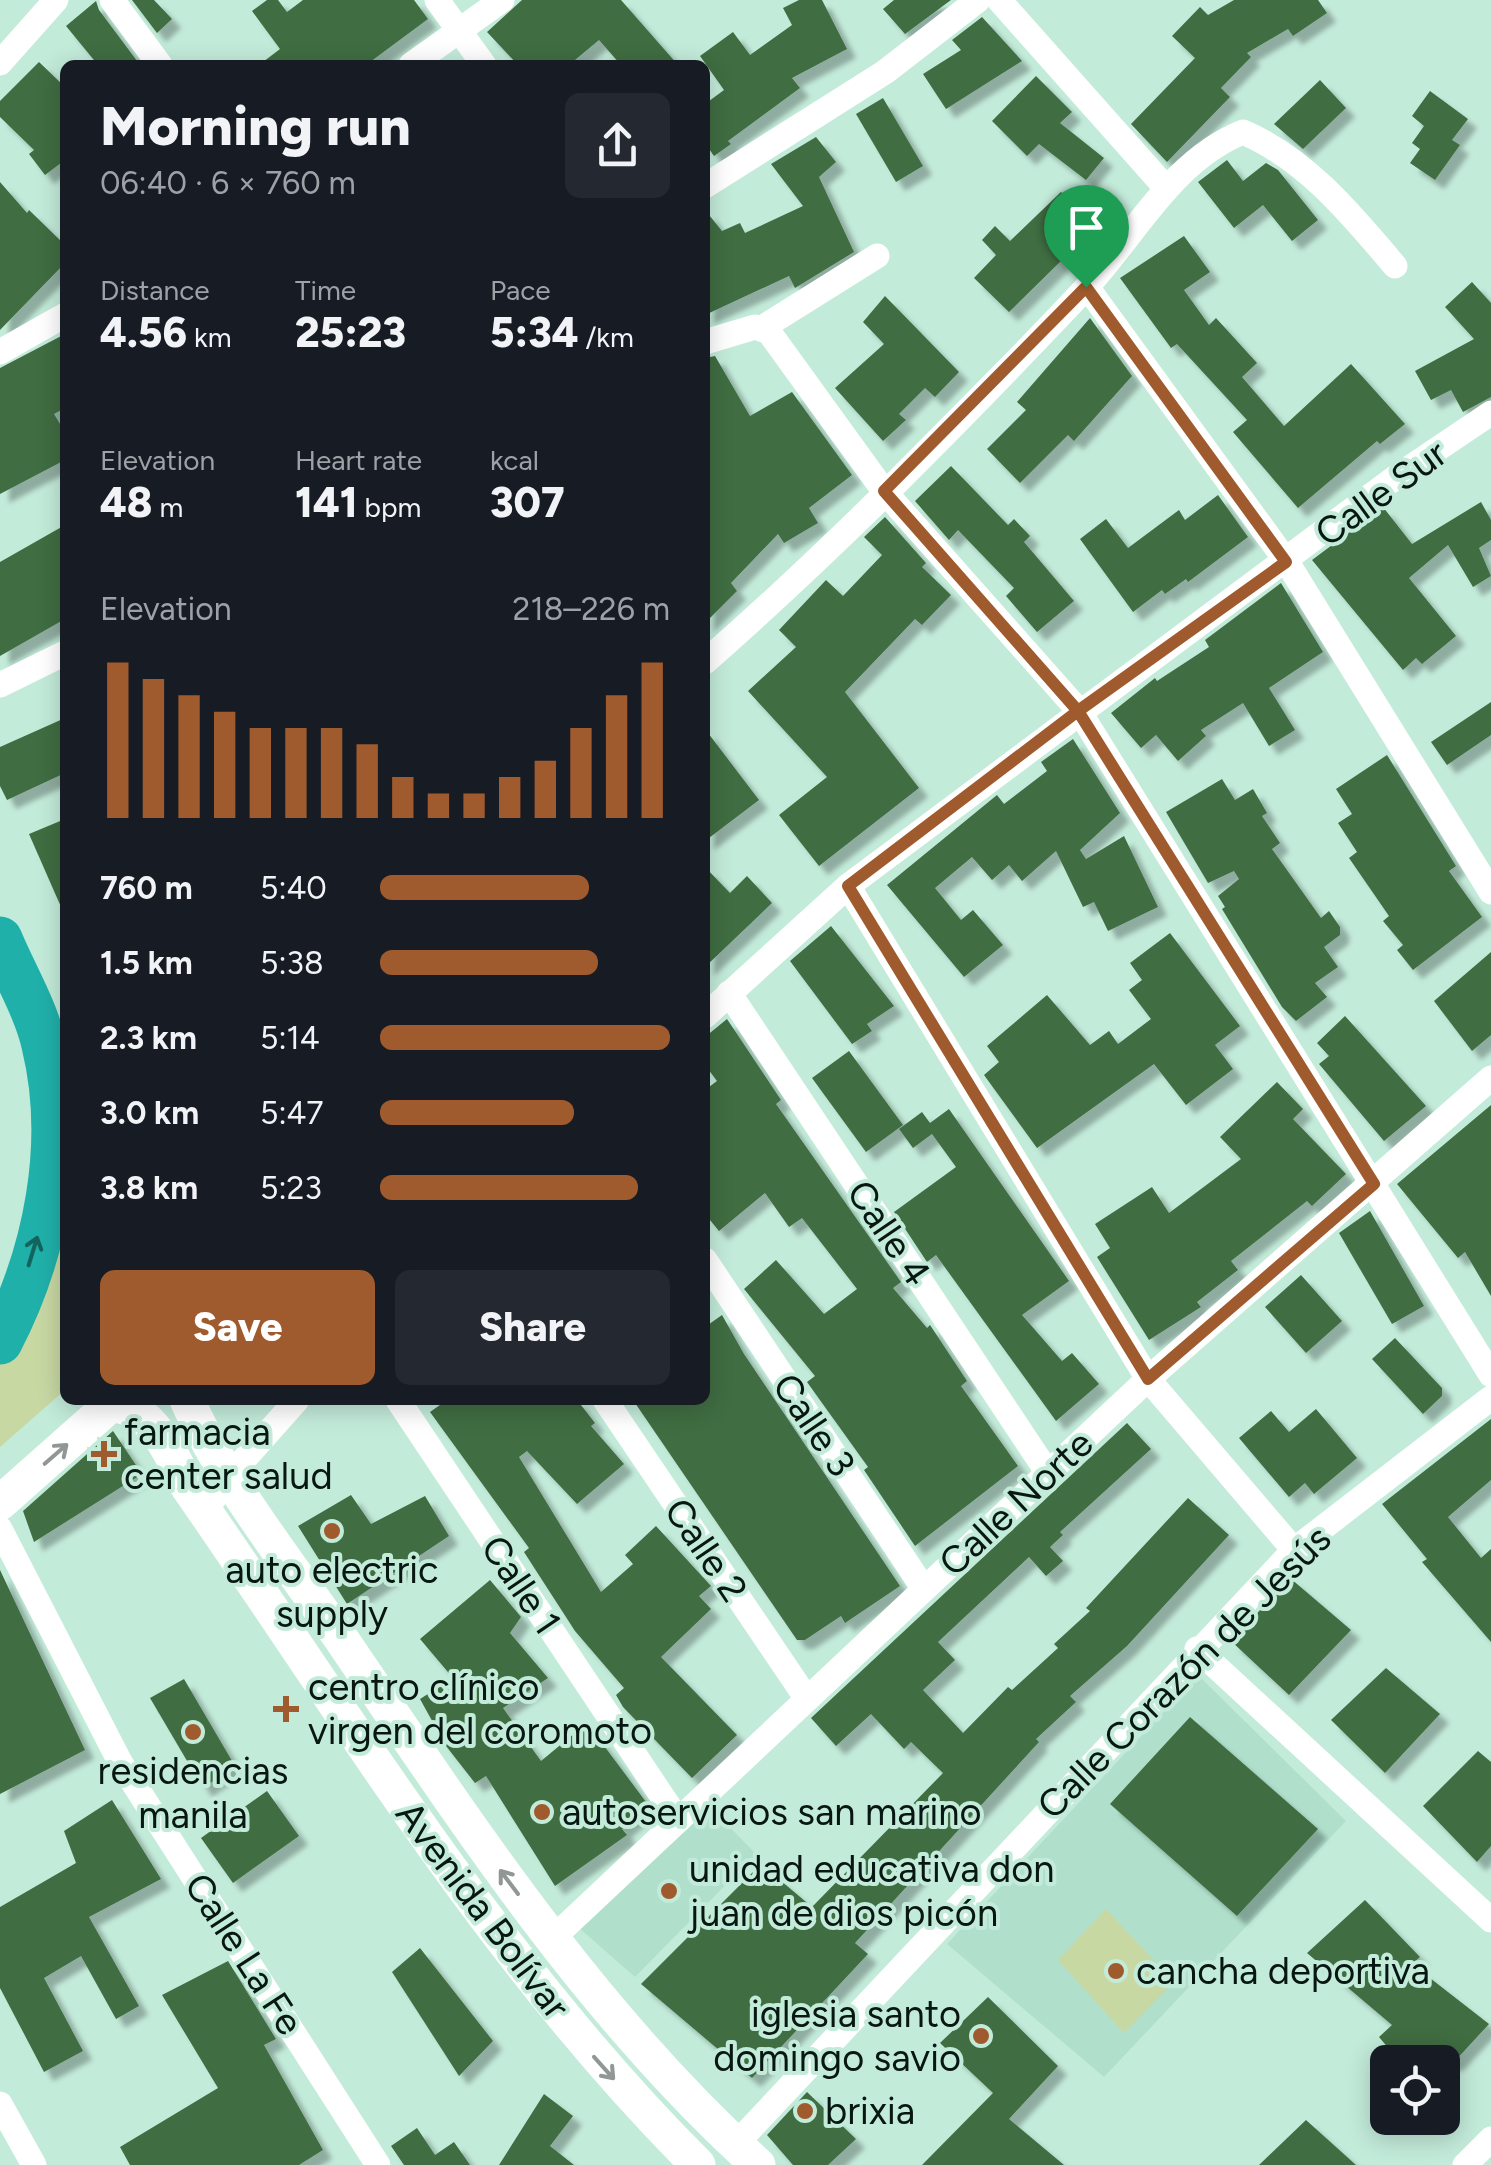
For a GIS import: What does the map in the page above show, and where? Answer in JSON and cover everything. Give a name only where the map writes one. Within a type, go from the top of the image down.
[{"type":"highway","points":[[0,939],[44,1043],[56,1125],[51,1186],[35,1245],[0,1342]]},
{"type":"street","points":[[0,63],[56,0]]},
{"type":"street","points":[[112,0],[156,60]]},
{"type":"street","points":[[437,0],[481,60]]},
{"type":"street","points":[[418,60],[502,0]]},
{"type":"street","points":[[710,183],[885,72],[978,0]]},
{"type":"street","points":[[999,0],[1166,188]]},
{"type":"street","points":[[710,657],[884,491],[1086,287],[1166,188],[1216,142],[1243,132],[1268,143],[1339,200],[1395,266]]},
{"type":"street","points":[[710,341],[762,328],[877,256]]},
{"type":"street","points":[[1086,287],[1286,562],[1491,892]]},
{"type":"street","points":[[0,352],[60,318]]},
{"type":"street","points":[[762,328],[884,491],[1078,711],[1491,1375]]},
{"type":"street","name":"Calle Sur","points":[[710,1011],[848,886],[1396,477],[1491,414]]},
{"type":"street","points":[[0,685],[60,655]]},
{"type":"street","points":[[848,886],[1148,1379],[1294,1550]]},
{"type":"street","name":"Calle 4","points":[[730,993],[1048,1473]]},
{"type":"street","points":[[44,1043],[60,1086]]},
{"type":"street","name":"Calle Norte","points":[[552,1939],[1148,1379],[1491,1078]]},
{"type":"street","name":"Calle 3","points":[[710,1268],[924,1589]]},
{"type":"street","name":"Calle Corazón de Jesús","points":[[746,2155],[1197,1650],[1294,1550],[1491,1398]]},
{"type":"street","points":[[0,1503],[112,1405]]},
{"type":"street","name":"Avenida Bolívar","points":[[123,1405],[160,1437],[205,1511],[418,1826],[497,1934],[601,2064],[698,2165]]},
{"type":"street","name":"Avenida Bolívar","points":[[191,1405],[231,1474],[448,1799],[552,1939],[632,2037],[746,2155]]},
{"type":"street","points":[[205,1511],[231,1474],[293,1405]]},
{"type":"street","name":"Calle 1","points":[[401,1405],[678,1820]]},
{"type":"street","name":"Calle 2","points":[[608,1405],[807,1699]]},
{"type":"street","name":"Calle La Fe","points":[[0,1529],[120,1762],[378,2165]]},
{"type":"street","points":[[1197,1650],[1491,1920]]},
{"type":"street","points":[[0,2104],[34,2165]]},
{"type":"street","points":[[1466,2165],[1491,2138]]},
{"type":"shaded area","points":[[60,1250],[60,1394],[0,1447],[0,1364]]},
{"type":"shaded area","points":[[1198,1675],[1346,1821],[1104,2077],[947,1944]]},
{"type":"shaded area","name":"unidad educativa don juan de dios picón","points":[[710,1807],[756,1854],[635,1977],[578,1927]]},
{"type":"shaded area","name":"cancha deportiva","points":[[1106,1909],[1174,1982],[1124,2033],[1058,1960]]},
{"type":"building","points":[[132,0],[154,0],[172,19],[157,33]]},
{"type":"building","points":[[267,0],[278,0],[287,12],[303,0],[414,0],[428,19],[373,60],[266,60],[280,49],[252,11]]},
{"type":"building","points":[[522,0],[621,0],[674,60],[617,60],[599,40],[575,60],[513,60],[487,32]]},
{"type":"building","points":[[799,0],[822,0],[847,49],[792,78],[800,88],[728,141],[731,144],[714,156],[710,150],[710,100],[724,90],[710,70],[710,60],[700,56],[733,32],[750,55],[792,25],[783,8]]},
{"type":"building","points":[[894,0],[951,0],[905,34],[883,9]]},
{"type":"building","points":[[1234,0],[1318,0],[1327,13],[1293,36],[1288,29],[1247,53],[1251,57],[1221,88],[1230,97],[1167,162],[1131,124],[1195,58],[1172,36],[1200,7],[1208,15]]},
{"type":"building","points":[[96,1],[136,60],[94,60],[66,26]]},
{"type":"building","points":[[982,17],[1022,61],[946,109],[923,74],[961,50],[952,40]]},
{"type":"building","points":[[39,62],[60,82],[60,164],[45,175],[29,154],[34,150],[0,117],[0,101]]},
{"type":"building","points":[[1036,76],[1072,112],[1060,123],[1104,158],[1086,180],[1039,144],[1027,156],[992,121]]},
{"type":"building","points":[[1320,80],[1346,108],[1303,149],[1274,124]]},
{"type":"building","points":[[1430,91],[1468,119],[1452,140],[1460,145],[1435,180],[1410,163],[1420,149],[1412,143],[1424,126],[1412,116]]},
{"type":"building","points":[[883,98],[923,166],[896,182],[856,114]]},
{"type":"building","points":[[816,137],[836,162],[819,177],[854,252],[795,288],[789,276],[710,313],[710,216],[722,231],[740,223],[745,233],[803,206],[771,164]]},
{"type":"building","points":[[1227,160],[1243,181],[1266,163],[1278,170],[1318,220],[1292,241],[1263,205],[1234,228],[1198,182]]},
{"type":"building","points":[[0,182],[27,213],[29,210],[60,240],[60,268],[0,330]]},
{"type":"building","points":[[1061,192],[1085,216],[1052,248],[1063,259],[1009,312],[974,278],[996,255],[982,240],[995,226],[1010,241]]},
{"type":"building","points":[[1184,236],[1210,272],[1184,290],[1209,325],[1216,318],[1257,363],[1242,377],[1284,426],[1351,364],[1405,424],[1380,444],[1377,441],[1298,508],[1233,432],[1247,420],[1177,344],[1171,348],[1120,278]]},
{"type":"building","points":[[1472,282],[1491,303],[1491,397],[1463,412],[1451,390],[1431,400],[1415,371],[1474,339],[1445,307]]},
{"type":"building","points":[[885,296],[959,372],[935,397],[925,388],[899,414],[906,420],[883,441],[835,388],[884,344],[863,322]]},
{"type":"building","points":[[1090,318],[1132,376],[1074,441],[1068,435],[1020,483],[987,449],[1026,410],[1017,402]]},
{"type":"building","points":[[60,337],[60,411],[54,414],[60,424],[60,463],[0,494],[0,368]]},
{"type":"building","points":[[715,356],[750,416],[792,392],[852,475],[809,508],[818,523],[784,543],[778,534],[731,583],[737,591],[710,618],[710,357]]},
{"type":"building","points":[[951,466],[1008,525],[1014,519],[1030,536],[1024,542],[1074,601],[1037,632],[1006,596],[1014,588],[958,530],[949,540],[915,501]]},
{"type":"building","points":[[1218,495],[1248,537],[1188,582],[1186,579],[1165,594],[1162,590],[1133,612],[1080,539],[1106,519],[1128,548],[1179,510],[1185,520]]},
{"type":"building","points":[[1481,502],[1491,520],[1491,540],[1479,548],[1491,576],[1473,587],[1448,545],[1409,578],[1456,636],[1422,664],[1416,658],[1403,670],[1312,560],[1383,507],[1412,544]]},
{"type":"building","points":[[885,517],[926,563],[922,567],[951,595],[922,625],[915,619],[845,692],[919,788],[819,866],[779,815],[827,777],[748,691],[796,647],[779,630],[826,580],[843,596],[882,555],[864,537]]},
{"type":"building","points":[[60,528],[60,622],[0,656],[0,562]]},
{"type":"building","points":[[1281,583],[1323,652],[1269,688],[1295,730],[1269,746],[1243,703],[1201,730],[1206,736],[1178,761],[1156,735],[1141,748],[1111,713],[1155,678],[1157,681],[1209,647],[1205,640]]},
{"type":"building","points":[[1491,702],[1491,735],[1447,765],[1431,742]]},
{"type":"building","points":[[60,720],[60,775],[7,800],[0,786],[0,747]]},
{"type":"building","points":[[710,736],[759,800],[710,837]]},
{"type":"building","points":[[1073,739],[1120,813],[1080,850],[1086,859],[1124,836],[1158,907],[1108,931],[1094,902],[1083,907],[1056,851],[1022,881],[1009,865],[992,880],[972,857],[935,888],[961,920],[973,910],[1003,945],[964,977],[887,885],[997,795],[1004,804],[1047,771],[1041,762]]},
{"type":"building","points":[[1387,755],[1456,866],[1449,871],[1482,917],[1413,970],[1397,950],[1403,945],[1383,921],[1389,916],[1349,858],[1357,852],[1338,823],[1352,814],[1336,789]]},
{"type":"building","points":[[1222,779],[1235,800],[1253,789],[1267,813],[1262,816],[1280,843],[1272,849],[1321,918],[1329,911],[1340,927],[1340,935],[1324,947],[1338,967],[1315,983],[1327,997],[1296,1021],[1282,1007],[1222,909],[1225,907],[1218,896],[1239,879],[1234,871],[1208,883],[1166,812]]},
{"type":"building","points":[[60,821],[60,905],[29,834]]},
{"type":"building","points":[[710,872],[730,893],[747,876],[772,903],[710,962]]},
{"type":"building","points":[[831,926],[894,1006],[867,1024],[872,1031],[852,1044],[790,961]]},
{"type":"building","points":[[1170,933],[1240,1026],[1215,1045],[1233,1069],[1186,1105],[1154,1064],[1037,1148],[984,1075],[999,1062],[987,1046],[1047,995],[1090,1045],[1109,1031],[1118,1044],[1151,1019],[1129,990],[1142,980],[1130,963]]},
{"type":"building","points":[[1491,952],[1491,1035],[1472,1051],[1434,1001]]},
{"type":"building","points":[[1345,1016],[1426,1106],[1384,1141],[1319,1064],[1329,1056],[1317,1043]]},
{"type":"building","points":[[727,1019],[781,1100],[776,1104],[901,1282],[893,1288],[927,1328],[930,1325],[967,1381],[961,1386],[1018,1466],[915,1546],[864,1470],[868,1467],[807,1382],[815,1376],[744,1289],[776,1260],[824,1314],[857,1289],[802,1218],[789,1227],[765,1193],[719,1231],[710,1220],[710,1086],[717,1081],[710,1072],[710,1033]]},
{"type":"building","points":[[849,1051],[903,1125],[866,1152],[812,1078]]},
{"type":"building","points":[[1277,1082],[1303,1109],[1293,1119],[1346,1174],[1312,1206],[1307,1201],[1231,1261],[1238,1270],[1197,1302],[1201,1307],[1149,1340],[1097,1257],[1110,1248],[1095,1224],[1152,1187],[1169,1213],[1241,1159],[1220,1137]]},
{"type":"building","points":[[1491,1105],[1491,1296],[1465,1252],[1458,1258],[1397,1184]]},
{"type":"building","points":[[949,1109],[1069,1281],[1022,1315],[1062,1361],[1072,1353],[1099,1384],[1056,1421],[936,1255],[927,1262],[894,1212],[956,1167],[932,1134],[913,1148],[899,1129],[922,1112],[930,1123]]},
{"type":"building","points":[[1370,1211],[1424,1306],[1392,1324],[1339,1233]]},
{"type":"building","points":[[1301,1275],[1342,1321],[1306,1353],[1265,1307]]},
{"type":"building","points":[[722,1315],[744,1354],[900,1586],[845,1623],[841,1616],[805,1640],[797,1640],[636,1405],[710,1405],[710,1323]]},
{"type":"building","points":[[1395,1338],[1442,1388],[1442,1396],[1423,1414],[1372,1359]]},
{"type":"building","points":[[440,1405],[581,1405],[595,1423],[591,1426],[624,1464],[577,1504],[527,1451],[519,1457],[601,1592],[633,1564],[625,1555],[656,1526],[711,1586],[699,1596],[711,1609],[661,1657],[737,1735],[692,1778],[623,1707],[616,1695],[624,1688],[575,1631],[524,1552],[529,1548],[430,1412]]},
{"type":"building","points":[[1316,1409],[1357,1458],[1314,1494],[1305,1483],[1289,1497],[1239,1438],[1271,1411],[1289,1432]]},
{"type":"building","points":[[1491,1419],[1491,1480],[1448,1517],[1481,1558],[1491,1549],[1491,1642],[1422,1562],[1427,1559],[1382,1504]]},
{"type":"building","points":[[1127,1423],[1151,1449],[1060,1532],[1063,1535],[1050,1547],[1063,1561],[1046,1576],[1029,1557],[938,1642],[955,1660],[923,1690],[963,1733],[1008,1687],[1012,1690],[1058,1648],[1054,1644],[1090,1611],[1086,1608],[1188,1498],[1229,1535],[1127,1646],[1070,1696],[1076,1702],[1036,1739],[1039,1742],[855,1943],[868,1954],[752,2078],[641,1984],[761,1864],[812,1907],[943,1773],[911,1742],[904,1749],[871,1714],[836,1746],[811,1718]]},
{"type":"building","points":[[113,1431],[142,1474],[34,1542],[23,1511]]},
{"type":"building","points":[[351,1495],[371,1524],[425,1496],[449,1536],[347,1604],[298,1526]]},
{"type":"building","points":[[0,1570],[85,1750],[0,1794]]},
{"type":"building","points":[[1290,1578],[1351,1630],[1289,1695],[1231,1641]]},
{"type":"building","points":[[490,1580],[521,1617],[510,1633],[548,1678],[503,1708],[541,1761],[587,1723],[649,1806],[622,1829],[627,1835],[555,1886],[486,1776],[475,1783],[446,1746],[420,1699],[453,1678],[420,1639]]},
{"type":"building","points":[[1386,1668],[1440,1714],[1385,1773],[1331,1720]]},
{"type":"building","name":"residencias manila","points":[[184,1679],[235,1766],[203,1788],[150,1698]]},
{"type":"building","points":[[1190,1717],[1318,1829],[1237,1916],[1110,1804]]},
{"type":"building","points":[[1478,1751],[1491,1762],[1491,1846],[1477,1862],[1423,1806]]},
{"type":"building","points":[[267,1791],[299,1836],[233,1883],[201,1838]]},
{"type":"building","points":[[112,1800],[161,1879],[89,1917],[139,2006],[116,2019],[81,1956],[44,1978],[83,2051],[44,2072],[0,1988],[0,1907],[76,1863],[64,1831]]},
{"type":"building","points":[[1365,1900],[1420,1957],[1412,1964],[1489,2024],[1460,2055],[1460,2045],[1386,2045],[1379,2037],[1392,2025],[1307,1953]]},
{"type":"building","points":[[420,1948],[493,2041],[459,2076],[392,1972]]},
{"type":"building","points":[[228,1961],[276,2039],[264,2045],[323,2150],[299,2165],[130,2165],[120,2147],[218,2088],[162,1995]]},
{"type":"building","points":[[988,1997],[1058,2066],[1009,2119],[1064,2165],[922,2165],[993,2093],[940,2043]]},
{"type":"building","name":"brixia","points":[[807,2092],[856,2139],[828,2165],[793,2165],[767,2135]]},
{"type":"building","points":[[544,2094],[573,2116],[550,2146],[574,2165],[499,2165]]},
{"type":"building","points":[[1306,2120],[1356,2165],[1259,2165]]},
{"type":"building","points":[[417,2128],[435,2155],[454,2142],[470,2165],[404,2165],[391,2146]]},
{"type":"place","name":"farmacia center salud","points":[[104,1454]]},
{"type":"place","name":"auto electric supply","points":[[332,1531]]},
{"type":"place","name":"centro clínico virgen del coromoto","points":[[286,1709]]},
{"type":"place","name":"residencias manila","points":[[193,1732]]},
{"type":"place","name":"autoservicios san marino","points":[[542,1812]]},
{"type":"place","name":"unidad educativa don juan de dios picón","points":[[669,1891]]},
{"type":"place","name":"cancha deportiva","points":[[1116,1971]]},
{"type":"place","name":"iglesia santo domingo savio","points":[[981,2036]]},
{"type":"place","name":"brixia","points":[[805,2111]]},
{"type":"route","points":[[1086,287],[884,491],[1078,711],[1374,1184],[1148,1379],[848,886],[1078,711],[1286,562],[1086,287]]}]
